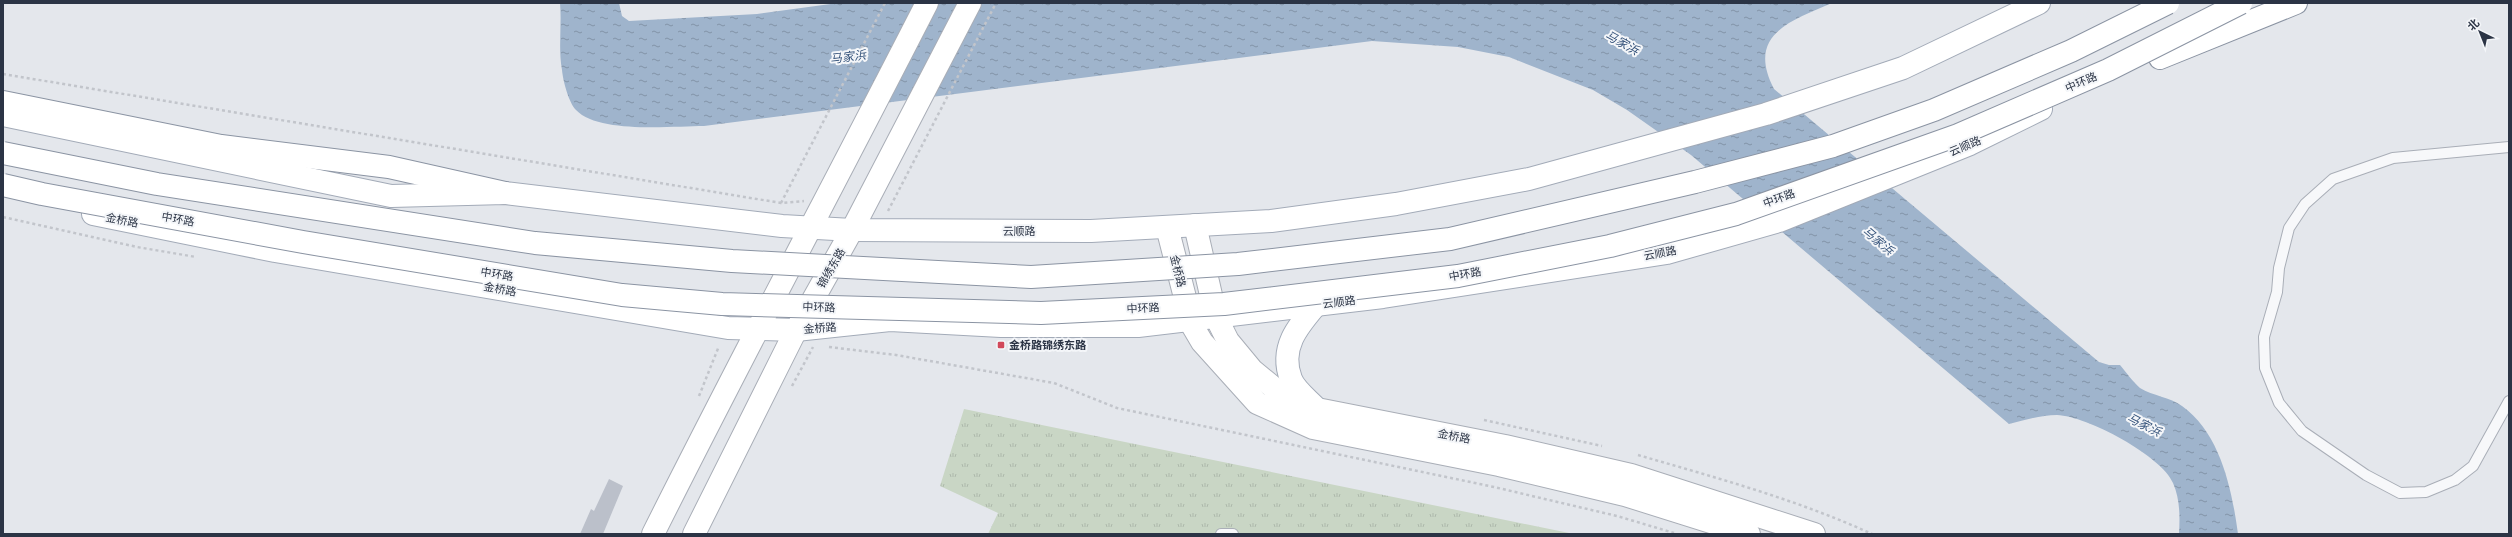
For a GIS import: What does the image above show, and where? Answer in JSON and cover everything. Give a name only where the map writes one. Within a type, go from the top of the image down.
[{"type":"main road","points":[[653,534],[751,339],[812,227],[927,3]]},
{"type":"main road","name":"锦绣东路","points":[[694,534],[791,339],[896,148],[970,3]]},
{"type":"main road","name":"云顺路","points":[[852,230],[1091,231],[1271,221],[1396,204],[1529,179],[1766,114],[1903,68],[2039,3]]},
{"type":"main road","points":[[3,153],[158,184],[535,243],[724,260],[1031,277],[1238,264],[1450,239],[1687,184],[1833,146],[1934,110],[2071,51],[2168,3]]},
{"type":"main road","name":"中环路","points":[[3,185],[49,196],[303,242],[622,295],[722,304],[1041,313],[1224,304],[1458,276],[1610,246],[1736,214],[1965,132],[2108,70],[2241,3]]},
{"type":"main road","name":"云顺路","points":[[1001,326],[1138,326],[1383,298],[1667,253],[1779,221],[1970,144],[2120,73],[2160,58],[2273,3]]},
{"type":"main road","points":[[2160,58],[2296,3]]},
{"type":"main road","points":[[3,102],[221,146],[389,167],[504,193],[782,226],[852,230]]},
{"type":"main road","points":[[3,115],[391,196],[504,193]]},
{"type":"main road","name":"金桥路","points":[[3,196],[275,251],[728,328],[751,339],[819,337],[890,320],[1001,326]]},
{"type":"main road","name":"金桥路","points":[[1194,225],[1216,317],[1228,342],[1252,370],[1280,393],[1317,409],[1506,446],[1631,475],[1814,534]]},
{"type":"main road","name":"金桥路","points":[[1167,227],[1190,320],[1202,342],[1257,403],[1314,428],[1514,468],[1625,495],[1749,534]]},
{"type":"main road","points":[[1316,305],[1290,338],[1288,360],[1291,379],[1317,409]]},
{"type":"lane","points":[[2509,147],[2393,158],[2333,179],[2305,204],[2289,228],[2279,268],[2276,292],[2264,337],[2265,368],[2279,403],[2302,431],[2366,475],[2400,493],[2426,492],[2455,480],[2473,466],[2509,401]]},
{"type":"lane","points":[[1222,534],[1234,534]]},
{"type":"path","points":[[782,226],[781,203],[885,3]]},
{"type":"path","points":[[878,230],[900,191],[996,3]]},
{"type":"path","points":[[3,74],[781,203],[827,198]]},
{"type":"path","points":[[871,194],[900,191]]},
{"type":"path","points":[[3,217],[137,247],[200,257]]},
{"type":"path","points":[[698,400],[718,348],[728,328]]},
{"type":"path","points":[[791,339],[819,337],[896,355],[1054,383],[1117,408],[1494,487],[1616,516],[1678,534]]},
{"type":"path","points":[[792,387],[819,337]]},
{"type":"path","points":[[711,347],[718,348],[751,339]]},
{"type":"green space","points":[[964,409],[1574,534],[988,534],[998,513],[940,486]]},
{"type":"water","name":"马家浜","points":[[560,3],[619,3],[622,16],[629,21],[757,14],[838,3],[1832,3],[1801,16],[1788,24],[1777,32],[1769,43],[1765,55],[1767,71],[1774,89],[2099,362],[2109,365],[2120,365],[2140,388],[2177,403],[2195,418],[2215,447],[2222,464],[2232,499],[2238,534],[2179,534],[2177,495],[2173,483],[2166,472],[2139,450],[2104,430],[2086,422],[2057,415],[2039,417],[2009,424],[1691,155],[1627,110],[1593,90],[1509,57],[1458,47],[1372,41],[704,126],[618,126],[601,123],[587,118],[573,107],[565,86],[561,62]]},
{"type":"building","points":[[609,479],[623,486],[603,534],[580,534],[591,509],[594,511]]},
{"type":"place","name":"金桥路锦绣东路","points":[[1001,345]]}]
